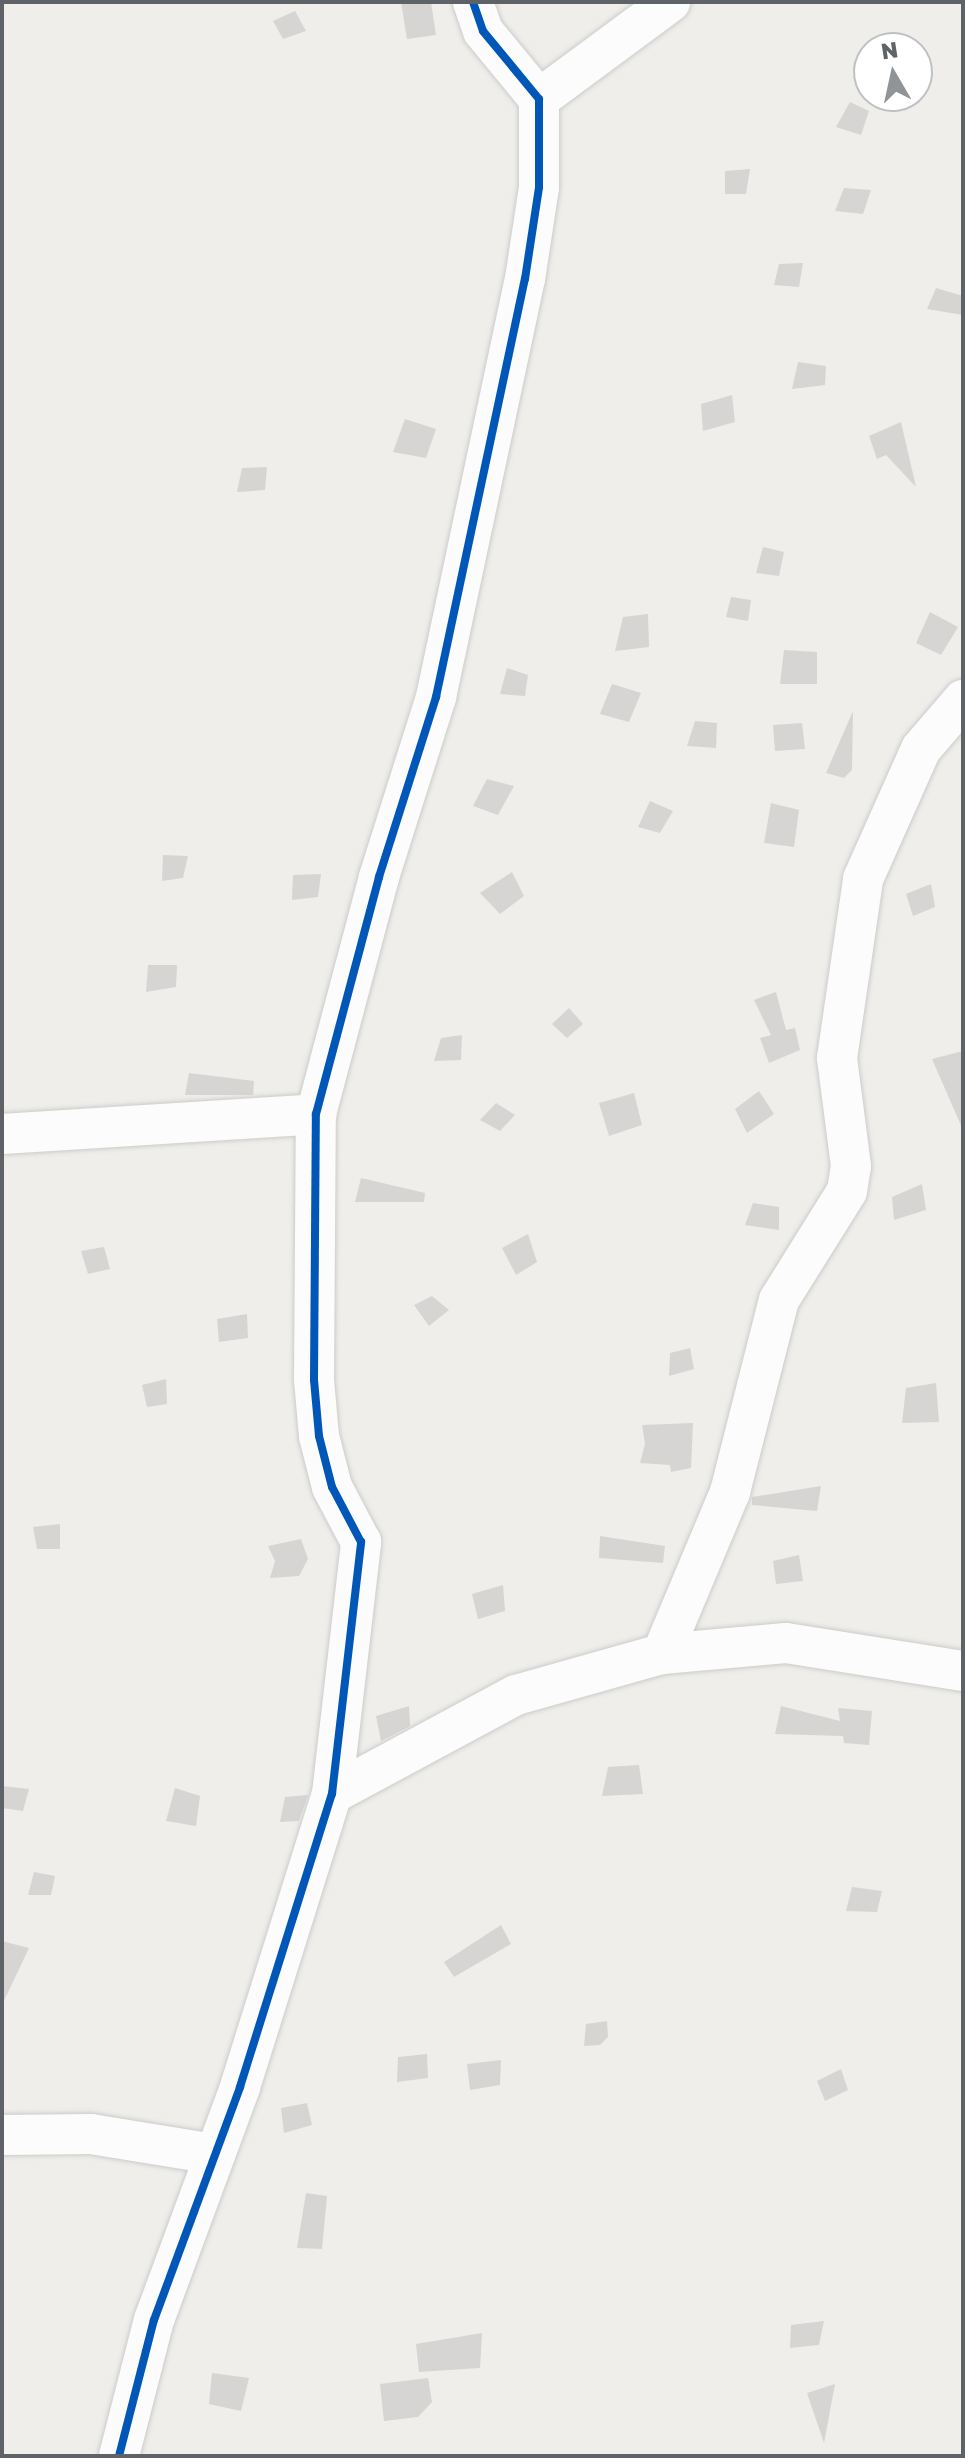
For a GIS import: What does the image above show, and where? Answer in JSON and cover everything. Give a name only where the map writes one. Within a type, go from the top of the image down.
[{"type":"street","points":[[119,2456],[154,2320],[215,2154],[332,1794],[361,1542],[332,1487],[319,1436],[314,1380],[316,1114],[379,877],[436,697],[525,279],[539,187],[539,99],[483,31],[473,2]]},
{"type":"street","points":[[539,99],[670,2]]},
{"type":"street","points":[[662,1654],[730,1492],[779,1300],[847,1191],[851,1166],[837,1058],[863,879],[921,749],[963,700]]},
{"type":"street","points":[[2,1134],[316,1114]]},
{"type":"street","points":[[332,1794],[516,1695],[662,1654],[786,1643],[963,1671]]},
{"type":"street","points":[[2,2135],[91,2134],[215,2154]]},
{"type":"building","points":[[401,2],[431,2],[436,35],[407,39]]},
{"type":"building","points":[[295,11],[306,31],[283,39],[273,21]]},
{"type":"building","points":[[850,102],[853,103],[853,112],[869,112],[861,135],[836,127]]},
{"type":"building","points":[[750,169],[746,194],[725,194],[725,171]]},
{"type":"building","points":[[844,188],[871,190],[863,214],[835,211]]},
{"type":"building","points":[[803,263],[799,287],[774,285],[779,264]]},
{"type":"building","points":[[936,288],[963,296],[963,315],[927,309]]},
{"type":"building","points":[[798,362],[826,366],[825,385],[792,389]]},
{"type":"building","points":[[732,395],[735,422],[703,431],[701,404]]},
{"type":"building","points":[[405,419],[436,429],[426,458],[393,452]]},
{"type":"building","points":[[901,422],[916,487],[886,455],[877,459],[869,436]]},
{"type":"building","points":[[267,467],[265,490],[237,492],[242,468]]},
{"type":"building","points":[[763,547],[784,552],[779,576],[756,573]]},
{"type":"building","points":[[731,597],[751,600],[748,621],[726,617]]},
{"type":"building","points":[[930,612],[958,627],[941,655],[916,643]]},
{"type":"building","points":[[648,614],[649,647],[615,651],[623,617]]},
{"type":"building","points":[[784,650],[817,652],[817,684],[780,684]]},
{"type":"building","points":[[507,668],[528,675],[525,696],[500,694]]},
{"type":"building","points":[[612,684],[641,693],[629,722],[600,714]]},
{"type":"building","points":[[853,711],[852,770],[844,778],[826,773]]},
{"type":"building","points":[[695,721],[717,723],[716,748],[687,746]]},
{"type":"building","points":[[802,723],[805,749],[775,751],[773,725]]},
{"type":"building","points":[[487,779],[514,786],[498,815],[473,806]]},
{"type":"building","points":[[650,801],[673,811],[660,833],[638,827]]},
{"type":"building","points":[[771,803],[799,810],[794,847],[764,843]]},
{"type":"building","points":[[163,855],[188,856],[183,878],[162,881]]},
{"type":"building","points":[[512,872],[524,896],[500,914],[480,893]]},
{"type":"building","points":[[321,874],[318,897],[292,900],[293,875]]},
{"type":"building","points":[[931,884],[935,907],[913,916],[906,894]]},
{"type":"building","points":[[148,965],[177,965],[176,987],[146,992]]},
{"type":"building","points":[[776,992],[786,1030],[795,1028],[800,1050],[769,1063],[760,1038],[771,1035],[754,1000]]},
{"type":"building","points":[[569,1008],[583,1024],[567,1038],[552,1024]]},
{"type":"building","points":[[462,1035],[461,1060],[434,1061],[441,1038]]},
{"type":"building","points":[[963,1051],[963,1130],[932,1059]]},
{"type":"building","points":[[189,1073],[254,1081],[253,1095],[185,1095]]},
{"type":"building","points":[[759,1091],[774,1114],[747,1133],[735,1109]]},
{"type":"building","points":[[634,1093],[642,1125],[609,1136],[599,1103]]},
{"type":"building","points":[[496,1103],[515,1115],[500,1131],[480,1120]]},
{"type":"building","points":[[361,1178],[425,1193],[424,1202],[355,1202]]},
{"type":"building","points":[[922,1184],[926,1210],[894,1220],[892,1197]]},
{"type":"building","points":[[753,1203],[779,1207],[779,1230],[745,1225]]},
{"type":"building","points":[[528,1234],[537,1262],[516,1275],[502,1248]]},
{"type":"building","points":[[104,1247],[110,1269],[88,1274],[81,1251]]},
{"type":"building","points":[[432,1296],[449,1310],[429,1326],[414,1305]]},
{"type":"building","points":[[247,1314],[248,1338],[219,1342],[217,1319]]},
{"type":"building","points":[[690,1348],[694,1369],[669,1376],[670,1353]]},
{"type":"building","points":[[166,1379],[167,1404],[147,1407],[142,1385]]},
{"type":"building","points":[[936,1383],[939,1422],[902,1423],[906,1388]]},
{"type":"building","points":[[693,1423],[691,1468],[671,1472],[670,1465],[640,1463],[645,1444],[642,1425]]},
{"type":"building","points":[[821,1486],[817,1511],[752,1505],[752,1497]]},
{"type":"building","points":[[60,1524],[60,1549],[37,1549],[33,1527]]},
{"type":"building","points":[[600,1536],[665,1546],[663,1563],[599,1558]]},
{"type":"building","points":[[301,1539],[308,1559],[299,1576],[270,1578],[275,1561],[268,1546]]},
{"type":"building","points":[[799,1555],[803,1581],[776,1584],[773,1561]]},
{"type":"building","points":[[503,1585],[505,1611],[478,1619],[472,1594]]},
{"type":"building","points":[[409,1706],[410,1726],[381,1741],[376,1716]]},
{"type":"building","points":[[781,1706],[840,1721],[838,1708],[872,1711],[869,1745],[844,1743],[843,1736],[775,1734]]},
{"type":"building","points":[[639,1765],[643,1794],[602,1796],[608,1767]]},
{"type":"building","points":[[2,1786],[29,1789],[23,1811],[2,1808]]},
{"type":"building","points":[[175,1788],[200,1796],[196,1826],[166,1821]]},
{"type":"building","points":[[308,1795],[299,1821],[280,1822],[285,1797]]},
{"type":"building","points":[[34,1872],[55,1876],[51,1895],[28,1895]]},
{"type":"building","points":[[852,1887],[882,1891],[877,1912],[846,1911]]},
{"type":"building","points":[[501,1925],[511,1944],[454,1977],[444,1962]]},
{"type":"building","points":[[2,1941],[29,1948],[2,2005]]},
{"type":"building","points":[[607,2021],[608,2037],[600,2045],[584,2046],[586,2024]]},
{"type":"building","points":[[427,2054],[428,2078],[397,2082],[398,2057]]},
{"type":"building","points":[[501,2060],[500,2085],[470,2090],[467,2064]]},
{"type":"building","points":[[841,2069],[848,2090],[825,2101],[817,2081]]},
{"type":"building","points":[[307,2103],[312,2125],[284,2133],[281,2108]]},
{"type":"building","points":[[306,2193],[327,2196],[322,2249],[297,2248]]},
{"type":"building","points":[[824,2321],[819,2345],[790,2348],[791,2325]]},
{"type":"building","points":[[482,2333],[480,2368],[419,2372],[416,2344]]},
{"type":"building","points":[[212,2373],[249,2378],[241,2411],[209,2404]]},
{"type":"building","points":[[428,2378],[432,2402],[418,2417],[384,2421],[380,2384]]},
{"type":"building","points":[[835,2384],[824,2443],[807,2393]]},
{"type":"cycle path","points":[[119,2456],[154,2320],[240,2087],[332,1794],[361,1542],[332,1487],[319,1436],[314,1380],[316,1114],[379,877],[436,697],[525,279],[539,187],[539,99],[483,31],[473,2]]}]
